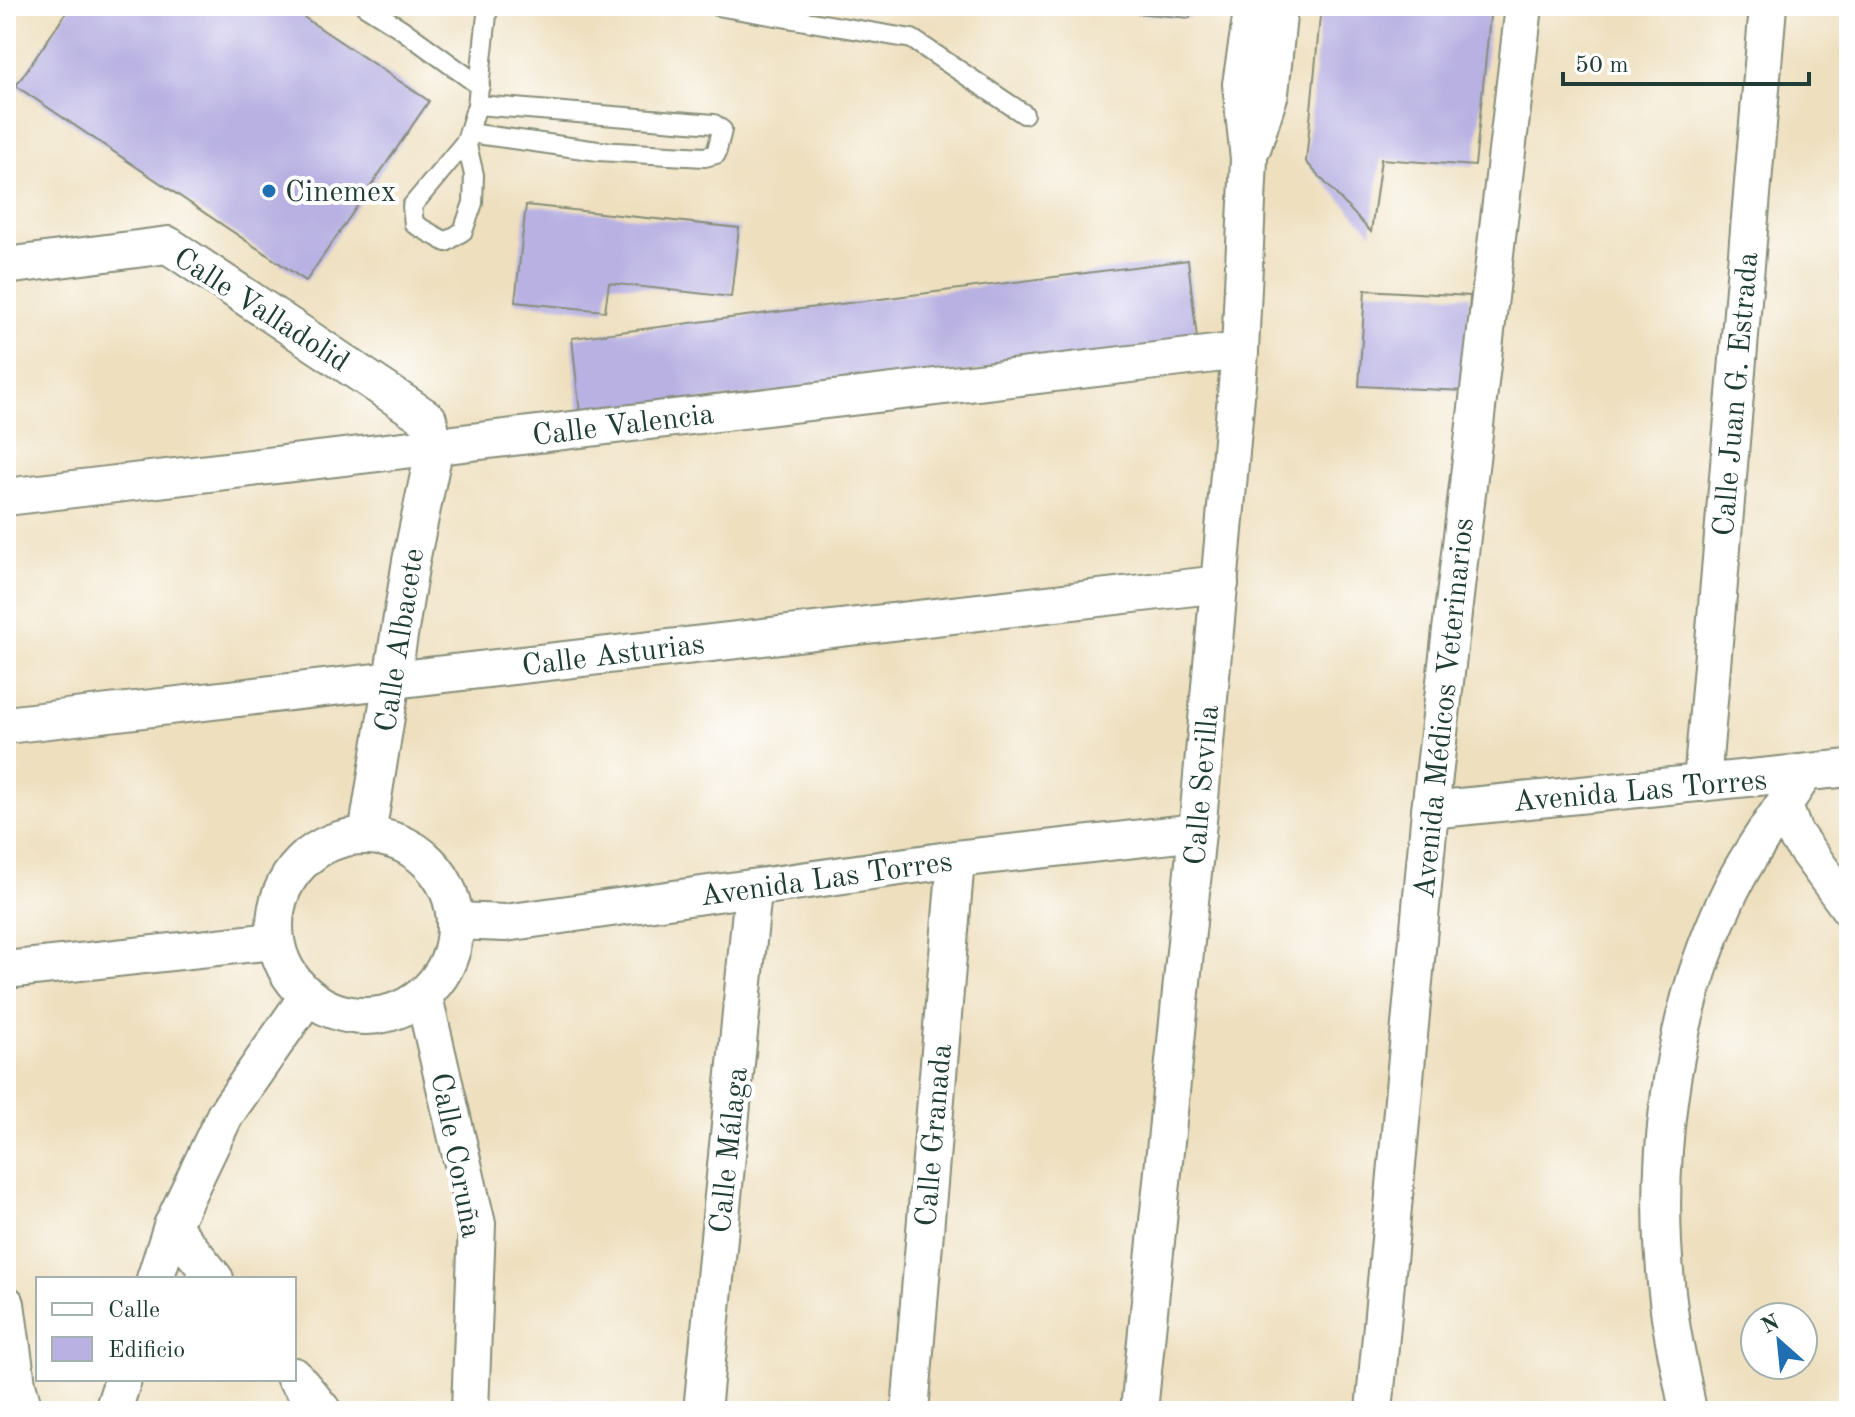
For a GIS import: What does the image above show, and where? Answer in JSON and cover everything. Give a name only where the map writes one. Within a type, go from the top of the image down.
[{"type":"street","name":"Calle Sevilla","points":[[1139,1411],[1197,832],[1240,351],[1249,159],[1241,84],[1253,6]]},
{"type":"street","name":"Calle Sevilla","points":[[1249,159],[1270,93],[1279,6]]},
{"type":"street","name":"Avenida Médicos Veterinarios","points":[[1374,1411],[1430,810],[1524,6]]},
{"type":"street","name":"Calle Juan G. Estrada","points":[[1702,783],[1768,6]]},
{"type":"street","name":"Calle Valladolid","points":[[6,266],[168,245],[428,419],[435,446]]},
{"type":"street","name":"Calle Valencia","points":[[6,497],[1240,351]]},
{"type":"street","name":"Calle Albacete","points":[[367,835],[411,561],[435,446]]},
{"type":"street","name":"Calle Asturias","points":[[6,725],[1220,584]]},
{"type":"street","name":"Avenida Las Torres","points":[[1430,810],[1849,768]]},
{"type":"street","points":[[1688,1411],[1669,1310],[1662,1225],[1667,1121],[1684,1011],[1726,898],[1753,850],[1804,774]]},
{"type":"street","points":[[1784,806],[1794,833],[1848,906]]},
{"type":"street","name":"Avenida Las Torres","points":[[456,921],[505,923],[956,859],[1197,832]]},
{"type":"street","points":[[367,835],[412,847],[442,877],[456,921],[444,969],[424,997],[399,1010],[350,1016],[307,997],[284,969],[274,941],[274,914],[291,874],[320,847],[367,835]]},
{"type":"street","name":"Calle Granada","points":[[910,1411],[956,859]]},
{"type":"street","points":[[1848,906],[1849,883]]},
{"type":"street","name":"Calle Málaga","points":[[702,1411],[753,890]]},
{"type":"street","points":[[6,970],[274,941]]},
{"type":"street","points":[[156,1277],[172,1226],[225,1115],[307,997]]},
{"type":"street","name":"Calle Coruña","points":[[424,997],[477,1224],[470,1411]]},
{"type":"street","points":[[172,1226],[213,1277]]},
{"type":"street","points":[[6,1304],[17,1384],[24,1411]]},
{"type":"street","points":[[296,1378],[323,1411]]},
{"type":"street","points":[[113,1411],[122,1381]]},
{"type":"lane","points":[[365,6],[400,28],[479,96],[554,112],[714,124],[722,130],[716,154],[705,157],[598,151],[552,143],[467,137]]},
{"type":"lane","points":[[467,137],[474,175],[473,203],[463,231],[446,242],[414,224],[412,206],[467,137],[479,96],[488,6]]},
{"type":"lane","points":[[717,6],[764,9],[912,39],[1024,114]]},
{"type":"lane","points":[[552,143],[554,112]]},
{"type":"building","name":"Cinemex","points":[[71,6],[287,6],[429,101],[306,281],[16,86]]},
{"type":"building","points":[[1081,6],[1191,6],[1190,18]]},
{"type":"building","points":[[1321,6],[1491,6],[1475,166],[1381,159],[1371,232],[1306,162]]},
{"type":"building","points":[[526,205],[739,228],[731,297],[609,283],[605,311],[515,302]]},
{"type":"building","points":[[1188,260],[1198,347],[580,414],[572,338]]},
{"type":"building","points":[[1365,290],[1470,296],[1465,391],[1359,386]]},
{"type":"place","name":"Cinemex","points":[[269,191]]}]
